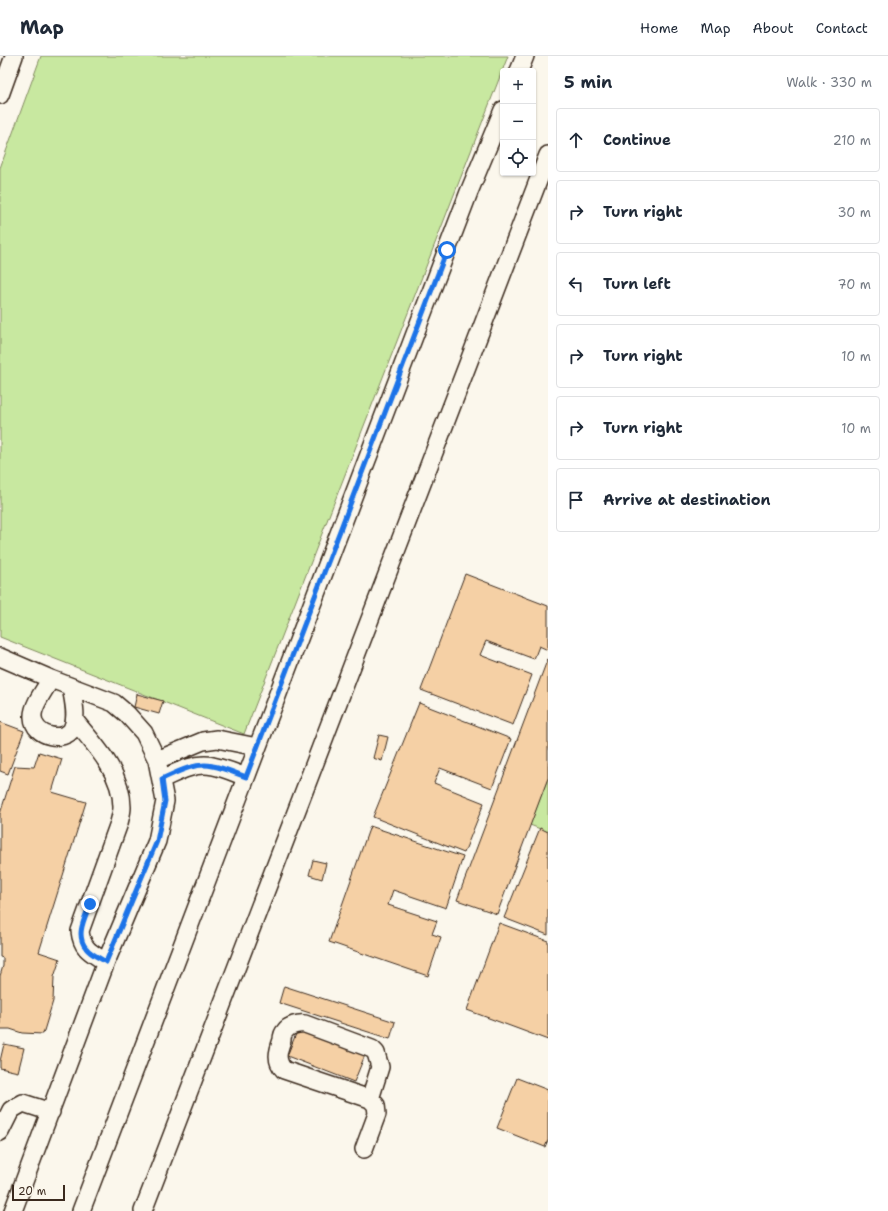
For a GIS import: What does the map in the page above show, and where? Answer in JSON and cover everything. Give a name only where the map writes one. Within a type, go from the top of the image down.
[{"type":"street","points":[[0,95],[14,56]]},
{"type":"street","points":[[520,68],[525,56]]},
{"type":"street","points":[[81,1211],[257,747],[467,199],[500,117]]},
{"type":"street","points":[[142,1211],[548,155]]},
{"type":"street","points":[[0,657],[51,679],[114,703],[127,714],[144,733],[157,760],[162,779],[165,801],[157,841],[106,962],[13,1211]]},
{"type":"street","points":[[51,679],[34,709],[33,718],[35,726],[40,732],[47,736],[66,735],[72,730],[75,721],[71,686]]},
{"type":"street","points":[[75,721],[111,769],[121,798],[122,809],[119,823],[80,931],[81,940],[86,949],[106,962]]},
{"type":"street","points":[[157,760],[203,741],[217,739],[257,747]]},
{"type":"street","points":[[162,779],[189,767],[201,765],[212,766],[246,777]]},
{"type":"street","points":[[364,1149],[377,1114],[376,1105],[370,1099],[284,1070],[280,1066],[278,1053],[285,1030],[292,1025],[305,1024],[372,1049],[376,1053],[380,1067],[370,1099]]},
{"type":"street","points":[[0,1132],[11,1110],[23,1103],[51,1112]]},
{"type":"green space","points":[[41,56],[508,56],[503,68],[500,68],[500,77],[244,734],[0,637],[0,168]]},
{"type":"green space","points":[[548,778],[548,832],[530,825]]},
{"type":"building","points":[[465,574],[548,606],[548,650],[539,646],[534,659],[486,641],[480,655],[532,675],[513,725],[421,690]]},
{"type":"building","points":[[548,658],[548,778],[497,914],[457,900]]},
{"type":"building","points":[[137,694],[163,701],[159,714],[134,707]]},
{"type":"building","points":[[419,703],[511,739],[492,788],[440,768],[434,783],[484,803],[464,853],[373,817]]},
{"type":"building","points":[[0,722],[24,731],[8,774],[0,771]]},
{"type":"building","points":[[379,735],[388,737],[382,761],[373,758]]},
{"type":"building","points":[[39,752],[62,759],[52,792],[86,802],[39,952],[60,959],[54,977],[53,1001],[43,1034],[22,1033],[10,1029],[0,1029],[0,976],[3,966],[3,958],[0,957],[0,814],[15,766],[34,767]]},
{"type":"building","points":[[370,826],[463,857],[446,908],[393,890],[388,905],[437,921],[432,934],[441,937],[428,976],[329,942]]},
{"type":"building","points":[[540,828],[548,832],[548,935],[504,918]]},
{"type":"building","points":[[313,860],[326,863],[322,879],[309,875]]},
{"type":"building","points":[[499,923],[548,941],[548,1040],[467,1010]]},
{"type":"building","points":[[284,986],[395,1022],[390,1039],[279,1003]]},
{"type":"building","points":[[298,1029],[365,1055],[354,1082],[287,1056]]},
{"type":"building","points":[[4,1044],[24,1048],[18,1072],[0,1068]]},
{"type":"building","points":[[517,1078],[548,1090],[548,1140],[545,1147],[497,1128]]},
{"type":"route","points":[[90,904],[80,931],[81,940],[86,949],[106,962],[157,841],[165,801],[162,779],[189,767],[201,765],[212,766],[246,777],[447,250]]}]
